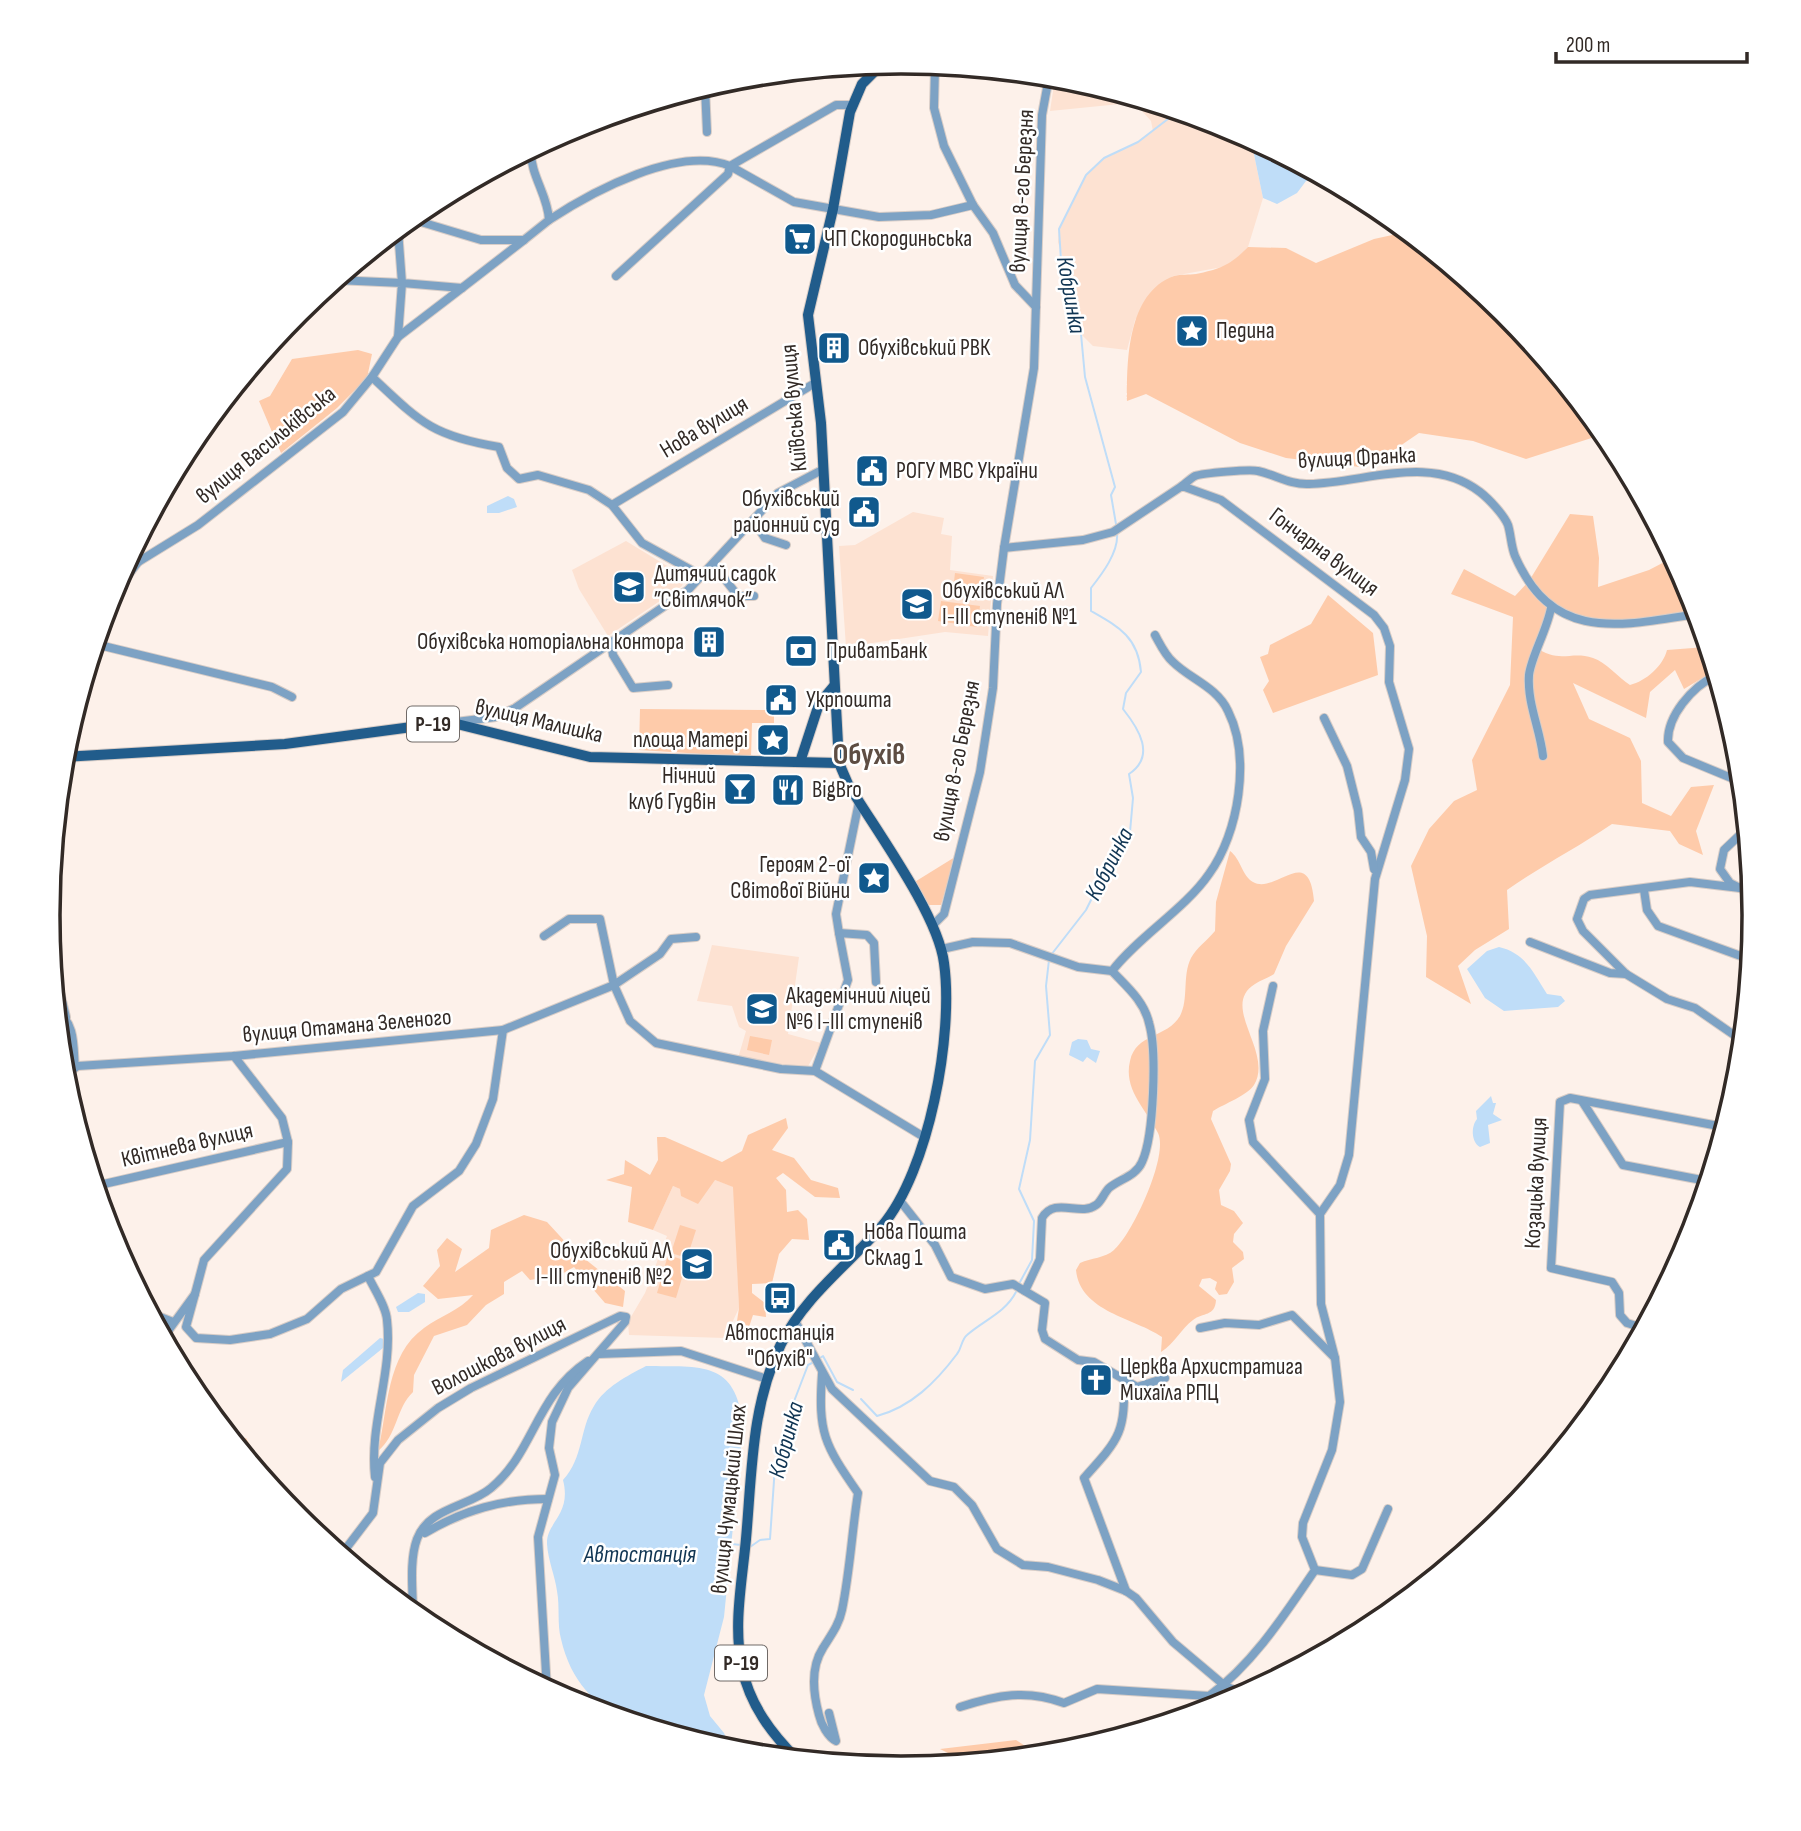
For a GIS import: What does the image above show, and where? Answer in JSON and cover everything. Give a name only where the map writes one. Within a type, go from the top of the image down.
[{"type":"main road","name":"Київська вулиця","points":[[839,762],[821,423],[808,315],[833,209],[852,105],[869,76]]},
{"type":"main road","points":[[800,762],[819,704],[834,686]]},
{"type":"main road","name":"вулиця Малишка","points":[[75,756],[285,744],[449,722],[590,757],[839,762]]},
{"type":"main road","name":"вулиця Чумацький Шлях","points":[[788,1749],[763,1719],[743,1671],[737,1642],[754,1440],[766,1379],[795,1321],[901,1202],[923,1137],[941,1054],[946,979],[942,949],[933,925],[859,802],[839,762]]},
{"type":"street","name":"вулиця 8-го Березня","points":[[934,75],[934,108],[944,146],[973,205],[993,233],[1015,285],[1036,307]]},
{"type":"street","name":"вулиця 8-го Березня","points":[[933,925],[944,914],[980,772],[993,688],[997,604],[1004,548],[1034,368],[1042,116],[1047,88]]},
{"type":"street","points":[[705,98],[707,132]]},
{"type":"street","points":[[616,276],[728,174],[730,166],[836,105],[852,105]]},
{"type":"street","points":[[533,159],[537,178],[547,200],[549,220]]},
{"type":"street","points":[[398,337],[549,220],[609,185],[690,160],[717,161],[730,166],[794,202],[879,217],[931,215],[973,205]]},
{"type":"street","points":[[424,223],[481,240],[524,240]]},
{"type":"street","points":[[398,337],[402,283],[399,241]]},
{"type":"street","points":[[349,281],[462,288]]},
{"type":"street","name":"вулиця Васильківська","points":[[138,562],[198,525],[343,412],[372,377],[398,337]]},
{"type":"street","points":[[372,377],[419,421],[446,436],[499,447],[507,468],[519,479],[538,475],[589,490],[612,505],[642,543],[702,576]]},
{"type":"street","name":"Нова вулиця","points":[[612,505],[815,383]]},
{"type":"street","points":[[449,722],[496,718],[611,643],[688,590],[778,493],[822,470]]},
{"type":"street","name":"вулиця Франка","points":[[1182,486],[1195,476],[1257,470],[1279,480],[1308,485],[1408,471],[1460,481],[1481,493],[1507,523],[1522,572],[1551,608]]},
{"type":"street","points":[[1004,548],[1083,540],[1116,530],[1182,486]]},
{"type":"street","name":"Гончарна вулиця","points":[[1182,486],[1221,500],[1365,607],[1384,628],[1390,646],[1389,682],[1409,749],[1405,780],[1375,879]]},
{"type":"street","points":[[753,520],[765,538],[786,545]]},
{"type":"street","points":[[713,564],[737,596],[754,596]]},
{"type":"street","points":[[1543,756],[1529,692],[1529,672],[1546,632],[1551,608],[1591,623],[1629,624],[1685,616]]},
{"type":"street","points":[[1112,971],[1129,948],[1147,939],[1210,874],[1229,831],[1242,782],[1240,746],[1228,709],[1207,686],[1172,662],[1155,635]]},
{"type":"street","points":[[611,643],[613,654],[633,688],[668,685]]},
{"type":"street","points":[[104,646],[272,687],[292,697]]},
{"type":"street","points":[[1708,681],[1694,690],[1680,708],[1668,732],[1668,742],[1683,758],[1729,777]]},
{"type":"street","name":"Гончарна вулиця","points":[[1320,1214],[1340,1185],[1349,1155],[1375,879],[1374,860],[1361,837],[1358,810],[1347,766],[1324,718]]},
{"type":"street","points":[[815,1071],[848,980],[836,914],[859,802]]},
{"type":"street","points":[[1737,837],[1724,850],[1720,869],[1725,877],[1740,888]]},
{"type":"street","points":[[1733,1034],[1695,1008],[1667,999],[1626,974],[1583,931],[1577,919],[1584,899],[1590,895],[1689,882],[1740,888]]},
{"type":"street","points":[[1644,890],[1647,910],[1658,926],[1741,956]]},
{"type":"street","points":[[544,936],[569,919],[600,919],[614,985],[630,1021],[656,1043],[781,1069],[815,1071],[923,1137]]},
{"type":"street","points":[[839,933],[867,935],[874,943],[876,982]]},
{"type":"street","name":"вулиця Отамана Зеленого","points":[[75,1068],[234,1056],[503,1030],[614,985],[660,954],[671,939],[696,937]]},
{"type":"street","points":[[942,949],[992,941],[1010,943],[1079,967],[1112,971],[1138,997],[1149,1022],[1152,1114],[1142,1162],[1136,1171],[1110,1188],[1097,1205],[1088,1208],[1066,1206],[1045,1213],[1042,1218],[1040,1259],[1025,1291]]},
{"type":"street","points":[[1530,942],[1610,973],[1626,974]]},
{"type":"street","points":[[1273,986],[1263,1031],[1265,1079],[1250,1120],[1250,1133],[1253,1142],[1320,1214],[1321,1304],[1335,1357],[1340,1402],[1332,1450],[1303,1523],[1302,1537],[1315,1570]]},
{"type":"street","points":[[66,1017],[70,1025],[75,1068]]},
{"type":"street","points":[[234,1056],[282,1118],[288,1142],[287,1169],[204,1260],[186,1327],[196,1339],[230,1340],[271,1334],[307,1319],[341,1289],[376,1272],[413,1206],[459,1171],[476,1144],[494,1099],[503,1030]]},
{"type":"street","name":"Козацька вулиця","points":[[1582,1101],[1570,1098],[1560,1102],[1551,1268],[1612,1282],[1619,1293],[1620,1315],[1627,1323],[1635,1325]]},
{"type":"street","points":[[1582,1101],[1715,1125]]},
{"type":"street","points":[[1582,1101],[1623,1165],[1699,1179]]},
{"type":"street","name":"Квітнева вулиця","points":[[103,1184],[288,1142]]},
{"type":"street","points":[[901,1202],[935,1245],[951,1277],[985,1289],[1013,1284],[1045,1303],[1042,1330],[1045,1339],[1078,1360],[1094,1362],[1124,1377],[1137,1387],[1165,1378]]},
{"type":"street","points":[[368,1276],[387,1317],[388,1362],[372,1448],[377,1495]]},
{"type":"street","points":[[168,1329],[195,1293]]},
{"type":"street","points":[[1200,1328],[1225,1323],[1259,1325],[1292,1315],[1335,1357]]},
{"type":"street","name":"Волошкова вулиця","points":[[346,1548],[373,1513],[380,1463],[387,1451],[438,1408],[620,1316],[626,1317],[625,1322],[599,1354]]},
{"type":"street","points":[[162,1318],[173,1322]]},
{"type":"street","points":[[795,1321],[814,1361],[832,1389],[930,1481],[954,1487],[972,1505],[997,1549],[1023,1565],[1048,1567],[1098,1580],[1126,1591],[1136,1598],[1173,1642],[1231,1688]]},
{"type":"street","points":[[413,1600],[413,1565],[417,1537],[438,1515],[490,1489],[513,1463],[541,1411],[567,1375],[599,1354],[681,1351],[766,1379]]},
{"type":"street","points":[[546,1678],[538,1537],[555,1475],[549,1448],[552,1422],[568,1388],[599,1354]]},
{"type":"street","points":[[822,1374],[820,1408],[824,1441],[858,1493],[842,1612],[834,1633],[822,1648],[814,1678],[813,1692],[820,1720],[831,1739],[836,1741],[830,1713]]},
{"type":"street","points":[[1124,1377],[1125,1408],[1118,1441],[1084,1478],[1126,1591]]},
{"type":"street","points":[[417,1537],[472,1510],[517,1499],[548,1499]]},
{"type":"street","points":[[1315,1570],[1352,1575],[1362,1569],[1388,1509]]},
{"type":"street","points":[[960,1707],[1016,1693],[1047,1697],[1065,1703],[1097,1689],[1209,1696],[1224,1685],[1276,1626],[1315,1570]]},
{"type":"shaded area","points":[[1053,89],[1121,104],[1050,111]]},
{"type":"shaded area","points":[[1141,110],[1171,119],[1254,153],[1263,198],[1248,247],[1228,266],[1173,276],[1135,320],[1127,350],[1093,346],[1081,334],[1068,296],[1068,274],[1058,242],[1059,229],[1086,175],[1104,158],[1138,142],[1153,131],[1151,121]]},
{"type":"shaded area","points":[[1394,235],[1455,283],[1533,361],[1592,438],[1526,459],[1473,441],[1419,433],[1381,459],[1360,467],[1286,458],[1240,443],[1146,394],[1127,401],[1129,348],[1133,330],[1138,312],[1158,285],[1174,276],[1219,268],[1248,247],[1286,248],[1316,263],[1374,239]]},
{"type":"shaded area","points":[[358,350],[372,354],[367,378],[337,408],[281,453],[259,401],[270,396],[292,359]]},
{"type":"shaded area","name":"Обухівський АЛ І-ІІІ ступенів №1","points":[[913,512],[944,518],[941,534],[952,536],[950,570],[993,576],[988,636],[945,632],[846,647],[839,546],[855,545]]},
{"type":"shaded area","points":[[1570,514],[1593,516],[1599,558],[1598,587],[1663,563],[1684,613],[1623,620],[1588,618],[1551,608],[1545,614],[1542,632],[1534,646],[1551,655],[1593,658],[1630,685],[1653,672],[1662,662],[1667,650],[1698,648],[1706,676],[1684,689],[1675,670],[1650,692],[1646,718],[1573,683],[1589,719],[1630,738],[1641,761],[1642,803],[1671,816],[1691,787],[1714,785],[1696,831],[1703,855],[1679,844],[1670,831],[1612,824],[1507,890],[1509,929],[1475,950],[1458,966],[1471,1004],[1426,977],[1427,936],[1411,866],[1429,829],[1454,801],[1477,790],[1472,760],[1510,685],[1513,617],[1451,594],[1464,569],[1515,596],[1529,581]]},
{"type":"shaded area","name":"Дитячий садок ”Світлячок”","points":[[626,541],[685,577],[682,586],[608,636],[579,589],[572,570]]},
{"type":"shaded area","points":[[955,573],[984,577],[981,594],[953,590]]},
{"type":"shaded area","points":[[1328,595],[1373,633],[1378,675],[1273,713],[1263,690],[1269,681],[1260,657],[1268,654],[1270,645],[1311,624]]},
{"type":"shaded area","points":[[941,601],[980,606],[977,627],[938,621]]},
{"type":"shaded area","points":[[640,709],[774,710],[774,723],[752,723],[751,757],[639,750]]},
{"type":"shaded area","points":[[1230,851],[1253,882],[1272,882],[1299,872],[1306,875],[1311,884],[1314,901],[1286,946],[1274,974],[1245,993],[1242,1004],[1244,1017],[1258,1058],[1254,1085],[1241,1096],[1213,1111],[1211,1119],[1231,1164],[1219,1190],[1221,1205],[1234,1211],[1243,1223],[1234,1234],[1233,1242],[1243,1252],[1244,1259],[1232,1268],[1234,1282],[1227,1294],[1219,1295],[1215,1289],[1217,1282],[1210,1278],[1202,1279],[1199,1286],[1216,1300],[1213,1309],[1193,1320],[1161,1352],[1162,1337],[1098,1305],[1087,1296],[1076,1270],[1080,1263],[1106,1255],[1122,1242],[1139,1212],[1154,1176],[1160,1144],[1158,1133],[1133,1090],[1130,1061],[1139,1045],[1168,1028],[1180,1016],[1188,965],[1196,951],[1215,931],[1216,902]]},
{"type":"shaded area","points":[[955,857],[941,905],[927,905],[913,883]]},
{"type":"shaded area","name":"Академічний ліцей №6 І-ІІІ ступенів","points":[[712,945],[799,957],[788,1034],[821,1043],[807,1068],[738,1058],[746,1031],[739,1027],[732,1006],[697,1001]]},
{"type":"shaded area","points":[[750,1036],[772,1040],[769,1055],[747,1050]]},
{"type":"shaded area","points":[[786,1118],[788,1128],[772,1150],[794,1158],[811,1180],[838,1188],[840,1198],[815,1197],[783,1173],[776,1178],[786,1190],[787,1212],[798,1210],[807,1219],[809,1240],[792,1239],[779,1254],[772,1283],[752,1284],[752,1293],[765,1303],[766,1317],[753,1315],[747,1333],[737,1321],[739,1308],[733,1187],[715,1180],[698,1204],[681,1196],[680,1189],[673,1186],[653,1230],[628,1222],[632,1187],[606,1180],[624,1174],[625,1160],[650,1175],[658,1160],[657,1137],[665,1137],[722,1162],[742,1151],[748,1135]]},
{"type":"shaded area","name":"Обухівський АЛ І-ІІІ ступенів №2","points":[[715,1180],[734,1187],[739,1308],[725,1338],[629,1335],[628,1322],[645,1293],[667,1236],[653,1230],[673,1186],[680,1189]]},
{"type":"shaded area","points":[[524,1215],[547,1222],[570,1247],[625,1291],[623,1307],[605,1303],[574,1267],[560,1275],[530,1280],[522,1271],[504,1282],[504,1294],[486,1305],[467,1325],[434,1336],[414,1375],[413,1392],[403,1406],[389,1438],[378,1451],[390,1384],[402,1353],[424,1328],[462,1305],[473,1295],[438,1299],[423,1286],[440,1266],[437,1250],[447,1238],[462,1249],[455,1272],[489,1248],[491,1230]]},
{"type":"shaded area","points":[[680,1225],[696,1230],[687,1258],[671,1253]]},
{"type":"shaded area","points":[[668,1255],[687,1261],[676,1298],[657,1293]]},
{"type":"shaded area","points":[[1016,1740],[1026,1746],[956,1755],[940,1749]]},
{"type":"water","points":[[1254,153],[1310,181],[1306,181],[1297,193],[1277,204],[1263,198]]},
{"type":"water","points":[[508,496],[514,499],[517,507],[499,513],[487,513],[487,506]]},
{"type":"water","points":[[1499,947],[1522,959],[1547,994],[1561,996],[1565,1001],[1558,1007],[1504,1011],[1485,998],[1467,969],[1487,951]]},
{"type":"water","points":[[1078,1039],[1087,1040],[1091,1049],[1100,1051],[1096,1063],[1087,1057],[1083,1062],[1069,1055],[1072,1042]]},
{"type":"water","points":[[1491,1096],[1493,1103],[1496,1103],[1493,1114],[1502,1120],[1488,1125],[1490,1143],[1480,1147],[1473,1134],[1476,1111]]},
{"type":"water","points":[[418,1293],[425,1294],[425,1302],[409,1312],[398,1312],[396,1307]]},
{"type":"water","points":[[380,1338],[384,1339],[383,1348],[341,1382],[343,1370]]},
{"type":"water","name":"Автостанція","points":[[646,1366],[699,1368],[724,1378],[733,1389],[739,1405],[743,1426],[724,1617],[704,1695],[710,1716],[726,1738],[683,1728],[595,1698],[571,1668],[561,1639],[548,1536],[562,1510],[565,1492],[563,1480],[575,1462],[589,1415],[604,1393]]},
{"type":"waterway","name":"Кобринка","points":[[1116,524],[1111,495],[1115,487],[1085,377],[1081,334],[1068,296],[1068,274],[1061,260],[1059,229],[1086,175],[1104,158],[1138,142],[1169,118]]},
{"type":"waterway","name":"Кобринка","points":[[1051,955],[1086,910],[1118,846],[1130,832],[1133,798],[1129,774],[1142,759],[1139,734],[1123,709],[1126,693],[1141,672],[1136,650],[1125,634],[1091,611],[1091,588],[1113,555],[1117,533]]},
{"type":"waterway","name":"Кобринка","points":[[1020,1282],[1032,1260],[1034,1221],[1019,1189],[1030,1140],[1035,1061],[1050,1035],[1046,986],[1049,960]]},
{"type":"waterway","name":"Кобринка","points":[[861,1399],[877,1416],[912,1400],[949,1364],[959,1352],[965,1337],[1000,1311],[1016,1292]]},
{"type":"waterway","name":"Кобринка","points":[[820,1358],[823,1356],[837,1382],[853,1390]]},
{"type":"waterway","name":"Кобринка","points":[[750,1547],[760,1540],[770,1539],[775,1466],[788,1417],[808,1365],[812,1363]]},
{"type":"waterway","name":"Кобринка","points":[[732,1544],[741,1545]]},
{"type":"place","name":"ЧП Скородиньська","points":[[800,239]]},
{"type":"place","name":"Педина","points":[[1192,331]]},
{"type":"place","name":"Обухівський РВК","points":[[834,348]]},
{"type":"place","name":"РОГУ МВС України","points":[[872,471]]},
{"type":"place","name":"Обухівський районний суд","points":[[864,512]]},
{"type":"place","name":"Дитячий садок ”Світлячок”","points":[[629,587]]},
{"type":"place","name":"Обухівський АЛ І-ІІІ ступенів №1","points":[[917,604]]},
{"type":"place","name":"Обухівська ноторіальна контора","points":[[709,642]]},
{"type":"place","name":"ПриватБанк","points":[[801,651]]},
{"type":"place","name":"Укрпошта","points":[[781,700]]},
{"type":"place","name":"площа Матері","points":[[773,740]]},
{"type":"place","name":"Нічний клуб Гудвін","points":[[740,789]]},
{"type":"place","name":"BigBro","points":[[788,790]]},
{"type":"place","name":"Героям 2-ої Світової Війни","points":[[874,878]]},
{"type":"place","name":"Академічний ліцей №6 І-ІІІ ступенів","points":[[762,1009]]},
{"type":"place","name":"Нова Пошта Склад 1","points":[[839,1245]]},
{"type":"place","name":"Обухівський АЛ І-ІІІ ступенів №2","points":[[697,1264]]},
{"type":"place","name":"Автостанція \"Обухів\"","points":[[780,1298]]},
{"type":"place","name":"Церква Архистратига Михаїла РПЦ","points":[[1096,1380]]},
{"type":"district","name":"Обухів","points":[[869,755]]}]
